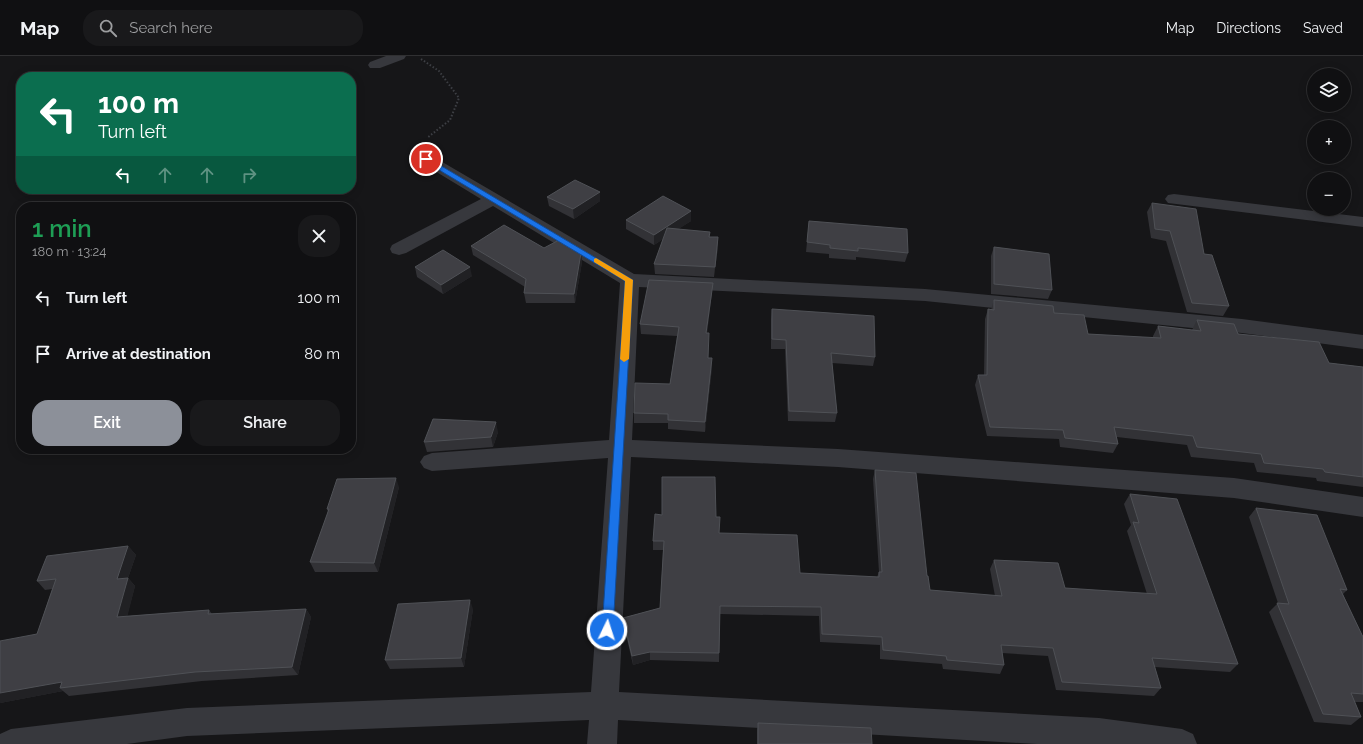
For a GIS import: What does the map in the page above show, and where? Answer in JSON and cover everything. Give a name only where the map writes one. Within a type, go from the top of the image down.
[{"type":"street","points":[[375,65],[399,56]]},
{"type":"street","points":[[426,159],[492,200],[630,280],[925,295],[1242,326],[1363,342]]},
{"type":"street","points":[[1174,199],[1363,222]]},
{"type":"street","points":[[399,249],[492,200]]},
{"type":"street","points":[[602,744],[618,448],[630,280]]},
{"type":"street","points":[[432,462],[618,448],[838,458],[1234,488],[1363,507]]},
{"type":"street","points":[[11,744],[187,722],[603,705],[1099,733],[1182,744]]},
{"type":"path","points":[[417,56],[439,71],[459,98],[450,120],[415,147],[426,159]]},
{"type":"building","points":[[575,180],[600,192],[573,209],[547,197]]},
{"type":"building","points":[[663,196],[691,211],[654,235],[626,220]]},
{"type":"building","points":[[1152,203],[1196,209],[1204,254],[1212,255],[1229,306],[1192,303],[1170,231],[1155,229]]},
{"type":"building","points":[[809,221],[907,229],[908,253],[858,248],[858,251],[830,248],[830,245],[807,242]]},
{"type":"building","points":[[504,225],[544,248],[559,240],[581,253],[574,294],[524,293],[526,279],[471,246]]},
{"type":"building","points":[[667,228],[710,232],[709,237],[718,237],[715,267],[654,264]]},
{"type":"building","points":[[994,247],[1049,254],[1052,290],[994,284]]},
{"type":"building","points":[[443,250],[470,267],[441,285],[415,267]]},
{"type":"building","points":[[649,280],[713,283],[706,333],[709,333],[708,358],[712,358],[705,422],[668,420],[668,414],[634,413],[635,383],[670,384],[679,327],[640,324]]},
{"type":"building","points":[[994,300],[1053,306],[1054,313],[1084,315],[1088,334],[1161,338],[1158,326],[1201,331],[1197,320],[1234,324],[1238,334],[1319,342],[1329,363],[1363,367],[1363,477],[1325,472],[1323,469],[1264,463],[1261,454],[1197,447],[1193,436],[1114,427],[1118,444],[1065,438],[1063,430],[990,427],[978,375],[987,375],[988,309],[994,310]]},
{"type":"building","points":[[772,309],[874,316],[875,357],[831,353],[837,413],[789,411],[786,340],[772,339]]},
{"type":"building","points":[[433,419],[496,422],[491,437],[424,442]]},
{"type":"building","points":[[875,470],[916,473],[927,576],[930,590],[1002,596],[994,560],[1058,563],[1065,588],[1157,594],[1133,522],[1139,523],[1130,494],[1177,499],[1238,664],[1152,658],[1161,688],[1062,682],[1053,648],[1001,645],[1004,665],[947,660],[946,656],[883,650],[882,637],[822,634],[821,607],[720,606],[719,653],[650,652],[632,656],[623,618],[660,608],[664,541],[653,541],[655,514],[662,515],[662,477],[715,477],[716,517],[720,517],[719,533],[797,535],[800,573],[879,577],[879,572],[882,572]]},
{"type":"building","points":[[396,478],[374,563],[310,562],[329,509],[327,509],[337,479]]},
{"type":"building","points":[[1256,508],[1317,515],[1347,590],[1340,589],[1363,637],[1363,694],[1351,693],[1361,717],[1323,714],[1277,603],[1289,604]]},
{"type":"building","points":[[128,546],[117,579],[128,578],[117,617],[209,610],[208,614],[306,609],[292,667],[195,672],[60,688],[62,682],[0,693],[0,641],[37,634],[56,579],[37,581],[47,556]]},
{"type":"building","points":[[470,600],[461,658],[385,660],[398,604]]},
{"type":"building","points":[[758,723],[871,728],[872,744],[758,744]]},
{"type":"slow traffic","points":[[596,260],[630,280],[624,359]]},
{"type":"route","points":[[426,159],[492,200],[630,280],[607,630]]}]
